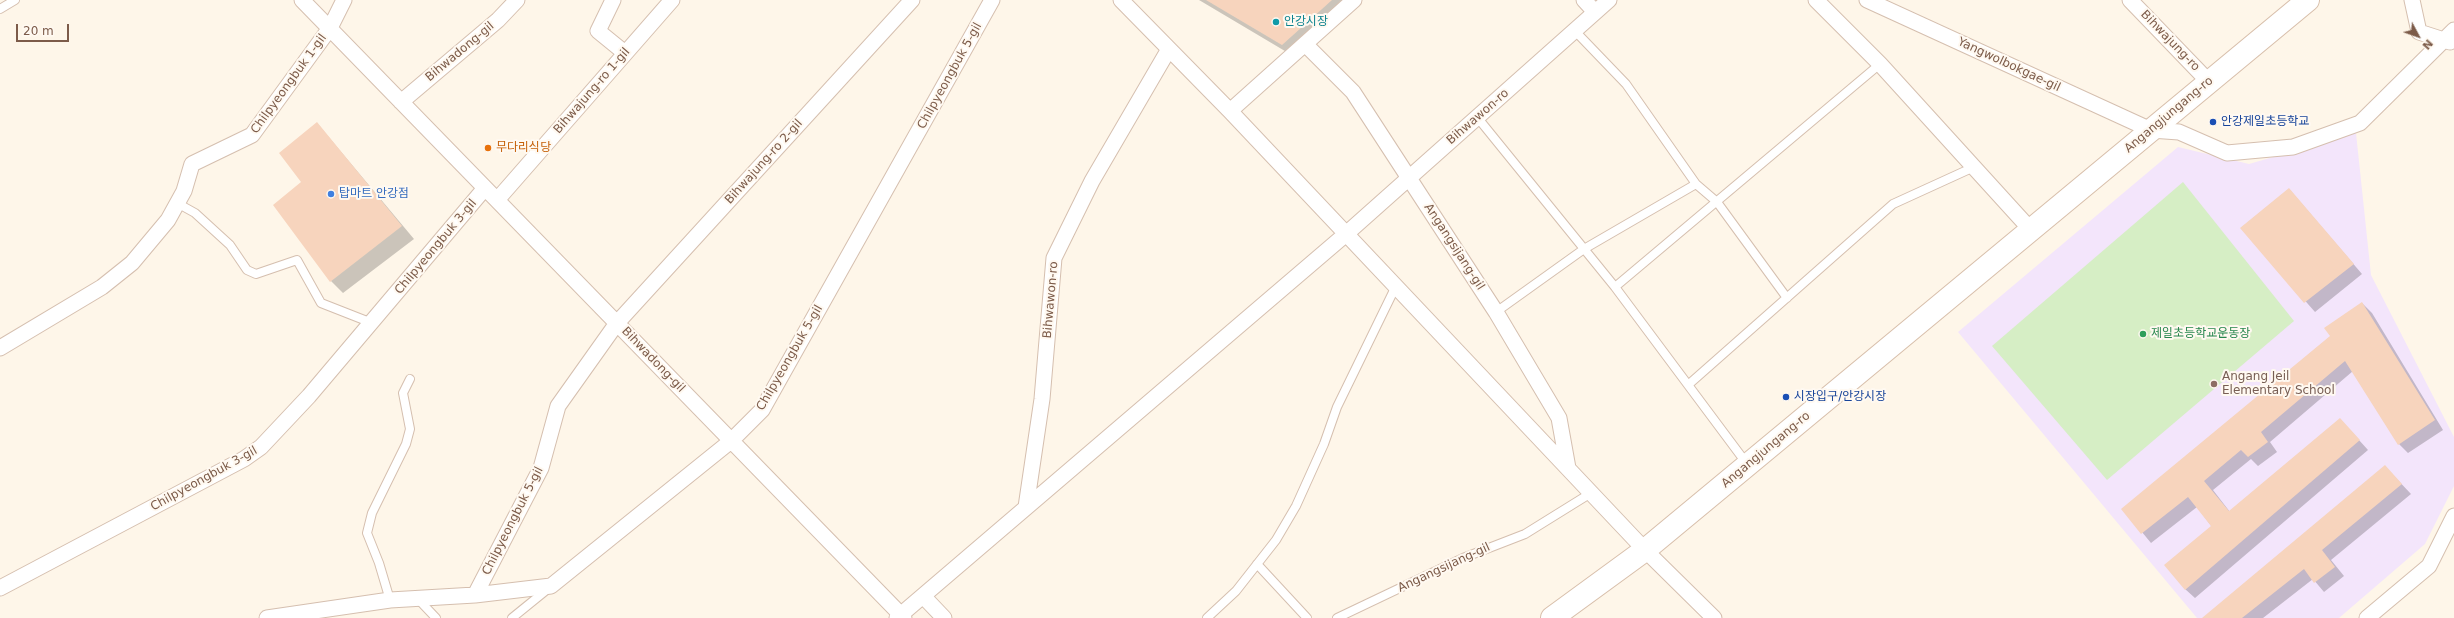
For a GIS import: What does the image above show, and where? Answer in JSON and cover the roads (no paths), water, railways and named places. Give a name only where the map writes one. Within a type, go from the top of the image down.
[{"type":"main road","name":"Angangjungang-ro","points":[[1552,618],[1645,550],[2308,0]]},
{"type":"street","name":"Bihwadong-gil","points":[[302,0],[901,617]]},
{"type":"street","points":[[330,28],[344,0]]},
{"type":"street","name":"Bihwadong-gil","points":[[401,102],[498,20],[517,0]]},
{"type":"street","points":[[613,0],[598,31],[625,53]]},
{"type":"street","name":"Bihwajung-ro 1-gil","points":[[497,200],[672,0]]},
{"type":"street","name":"Bihwajung-ro 2-gil","points":[[617,323],[912,0]]},
{"type":"street","name":"Chilpyeongbuk 5-gil","points":[[267,618],[390,600],[475,595],[551,586],[731,441],[762,410],[992,0]]},
{"type":"street","points":[[1121,0],[1230,111],[1645,550],[1714,618]]},
{"type":"street","points":[[1230,111],[1354,0]]},
{"type":"street","points":[[1584,0],[1596,12]]},
{"type":"street","name":"Bihwawon-ro","points":[[901,617],[923,596],[1026,507],[1346,234],[1609,0]]},
{"type":"street","points":[[1816,0],[1880,64],[2031,230]]},
{"type":"street","name":"Yangwolbokgae-gil","points":[[1867,0],[2151,130]]},
{"type":"street","name":"Bihwajung-ro","points":[[2130,0],[2210,82]]},
{"type":"street","points":[[2412,0],[2419,32],[2448,41]]},
{"type":"street","name":"Chilpyeongbuk 1-gil","points":[[0,348],[102,287],[132,263],[168,220],[184,191],[192,164],[252,135],[330,28]]},
{"type":"street","points":[[2151,130],[2179,132],[2227,153],[2293,147],[2360,123],[2448,41],[2454,30]]},
{"type":"street","name":"Angangsijang-gil","points":[[1305,44],[1353,92],[1496,312],[1559,418],[1568,468]]},
{"type":"street","name":"Bihwawon-ro","points":[[1026,507],[1042,399],[1054,258],[1092,181],[1169,49]]},
{"type":"street","name":"Chilpyeongbuk 3-gil","points":[[0,588],[244,459],[261,447],[309,396],[485,188]]},
{"type":"street","name":"Chilpyeongbuk 5-gil","points":[[475,595],[541,468],[558,406],[617,323]]},
{"type":"street","points":[[2367,618],[2429,566],[2454,516]]},
{"type":"street","points":[[923,596],[944,618]]},
{"type":"lane","points":[[0,9],[15,0]]},
{"type":"lane","points":[[1575,31],[1626,84],[1696,184],[1717,202],[1787,298]]},
{"type":"lane","points":[[1615,287],[1880,64]]},
{"type":"lane","points":[[1477,117],[1615,287],[1748,464]]},
{"type":"lane","points":[[1688,385],[1893,204],[1974,167]]},
{"type":"lane","points":[[1496,312],[1584,249],[1696,184]]},
{"type":"lane","points":[[177,203],[196,213],[230,245],[247,270],[256,274],[297,260],[321,303],[372,323]]},
{"type":"lane","points":[[1207,618],[1236,591],[1276,540],[1296,506],[1324,444],[1337,407],[1396,286]]},
{"type":"lane","points":[[390,600],[380,563],[367,533],[372,513],[406,444],[410,429],[403,393],[410,379]]},
{"type":"lane","name":"Angangsijang-gil","points":[[1338,618],[1462,558],[1526,534],[1591,493]]},
{"type":"lane","points":[[1257,564],[1307,618]]},
{"type":"lane","points":[[512,618],[551,586]]},
{"type":"lane","points":[[417,598],[436,618]]},
{"type":"place","name":"안강시장","points":[[1276,22]]},
{"type":"place","name":"안강제일초등학교","points":[[2213,122]]},
{"type":"place","name":"무다리식당","points":[[488,148]]},
{"type":"place","name":"탑마트 안강점","points":[[331,194]]},
{"type":"place","name":"제일초등학교운동장","points":[[2143,334]]},
{"type":"place","name":"Angang Jeil Elementary School","points":[[2214,384]]},
{"type":"place","name":"시장입구/안강시장","points":[[1786,397]]}]
